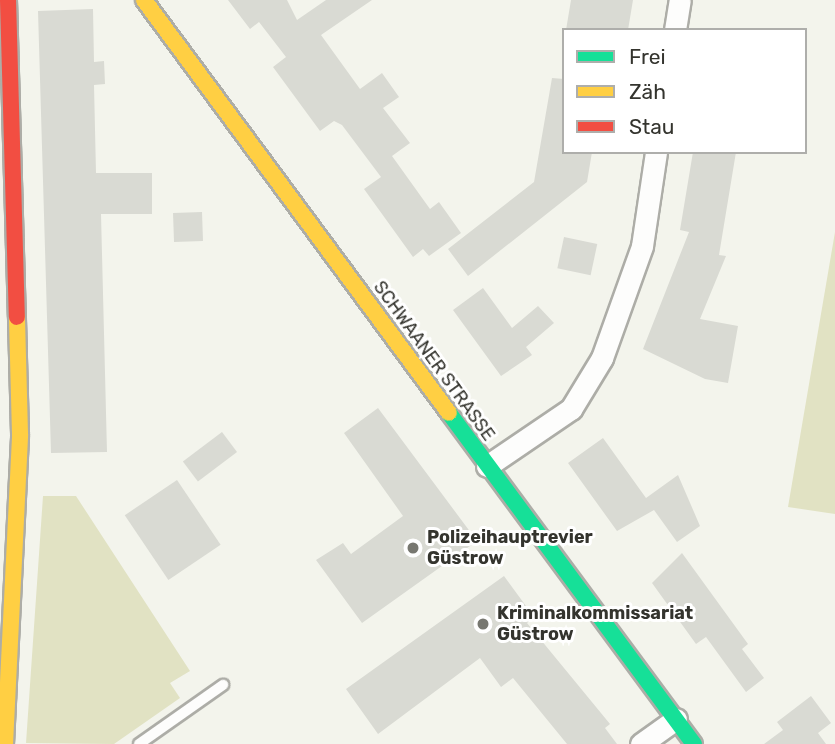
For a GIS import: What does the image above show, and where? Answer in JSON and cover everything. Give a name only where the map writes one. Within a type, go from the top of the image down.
[{"type":"main road","points":[[5,744],[18,529],[7,193],[8,0]]},
{"type":"main road","name":"SCHWAANER STRASSE","points":[[145,0],[694,744]]},
{"type":"street","points":[[676,28],[680,0]]},
{"type":"street","points":[[487,466],[570,409],[602,358],[642,246],[656,154]]},
{"type":"street","points":[[641,744],[676,719]]},
{"type":"lane","points":[[139,744],[223,685]]},
{"type":"green space","points":[[835,232],[835,514],[788,507]]},
{"type":"green space","points":[[43,496],[76,496],[190,671],[170,683],[180,698],[114,744],[26,743]]},
{"type":"building","points":[[228,0],[287,0],[297,20],[326,0],[372,0],[321,35],[360,89],[382,73],[399,97],[383,108],[410,143],[392,156],[430,209],[439,202],[461,233],[429,256],[423,249],[413,257],[364,189],[381,177],[342,125],[334,121],[320,131],[273,67],[286,57],[259,22],[250,29]]},
{"type":"building","points":[[571,0],[633,0],[628,28],[566,28]]},
{"type":"building","points":[[93,9],[94,62],[104,61],[105,84],[94,85],[96,173],[152,173],[152,214],[101,214],[107,452],[51,453],[38,11]]},
{"type":"building","points":[[552,78],[562,79],[562,154],[592,154],[587,182],[468,276],[448,249],[534,182]]},
{"type":"building","points":[[693,154],[736,154],[719,255],[726,256],[700,319],[738,326],[728,383],[705,379],[643,349],[689,232],[680,230]]},
{"type":"building","points":[[202,212],[203,241],[174,242],[173,213]]},
{"type":"building","points":[[564,237],[597,244],[591,275],[557,268]]},
{"type":"building","points":[[483,288],[512,328],[538,306],[554,323],[526,347],[532,355],[501,376],[453,310]]},
{"type":"building","name":"Polizeihauptrevier Güstrow","points":[[378,408],[477,541],[362,623],[316,560],[343,543],[351,554],[403,516],[344,433]]},
{"type":"building","points":[[222,432],[237,452],[198,481],[183,461]]},
{"type":"building","points":[[603,438],[646,498],[678,475],[700,526],[677,542],[654,510],[617,531],[568,463]]},
{"type":"building","points":[[177,480],[221,545],[168,580],[125,515]]},
{"type":"building","points":[[682,553],[748,644],[742,649],[764,678],[746,692],[706,637],[696,644],[652,583]]},
{"type":"building","points":[[504,576],[534,617],[527,623],[610,724],[605,728],[617,744],[567,744],[513,678],[501,687],[480,658],[378,734],[346,689]]},
{"type":"building","points":[[811,696],[831,723],[818,733],[826,744],[764,744],[783,730],[777,722]]},
{"type":"traffic: fast","points":[[449,413],[694,744]]},
{"type":"traffic: slow","points":[[144,0],[449,413]]},
{"type":"traffic: slow","points":[[5,744],[20,434],[17,317]]},
{"type":"traffic: jam","points":[[8,0],[17,317]]},
{"type":"place","name":"Polizeihauptrevier Güstrow","points":[[413,548]]},
{"type":"place","name":"Kriminalkommissariat Güstrow","points":[[483,624]]}]
